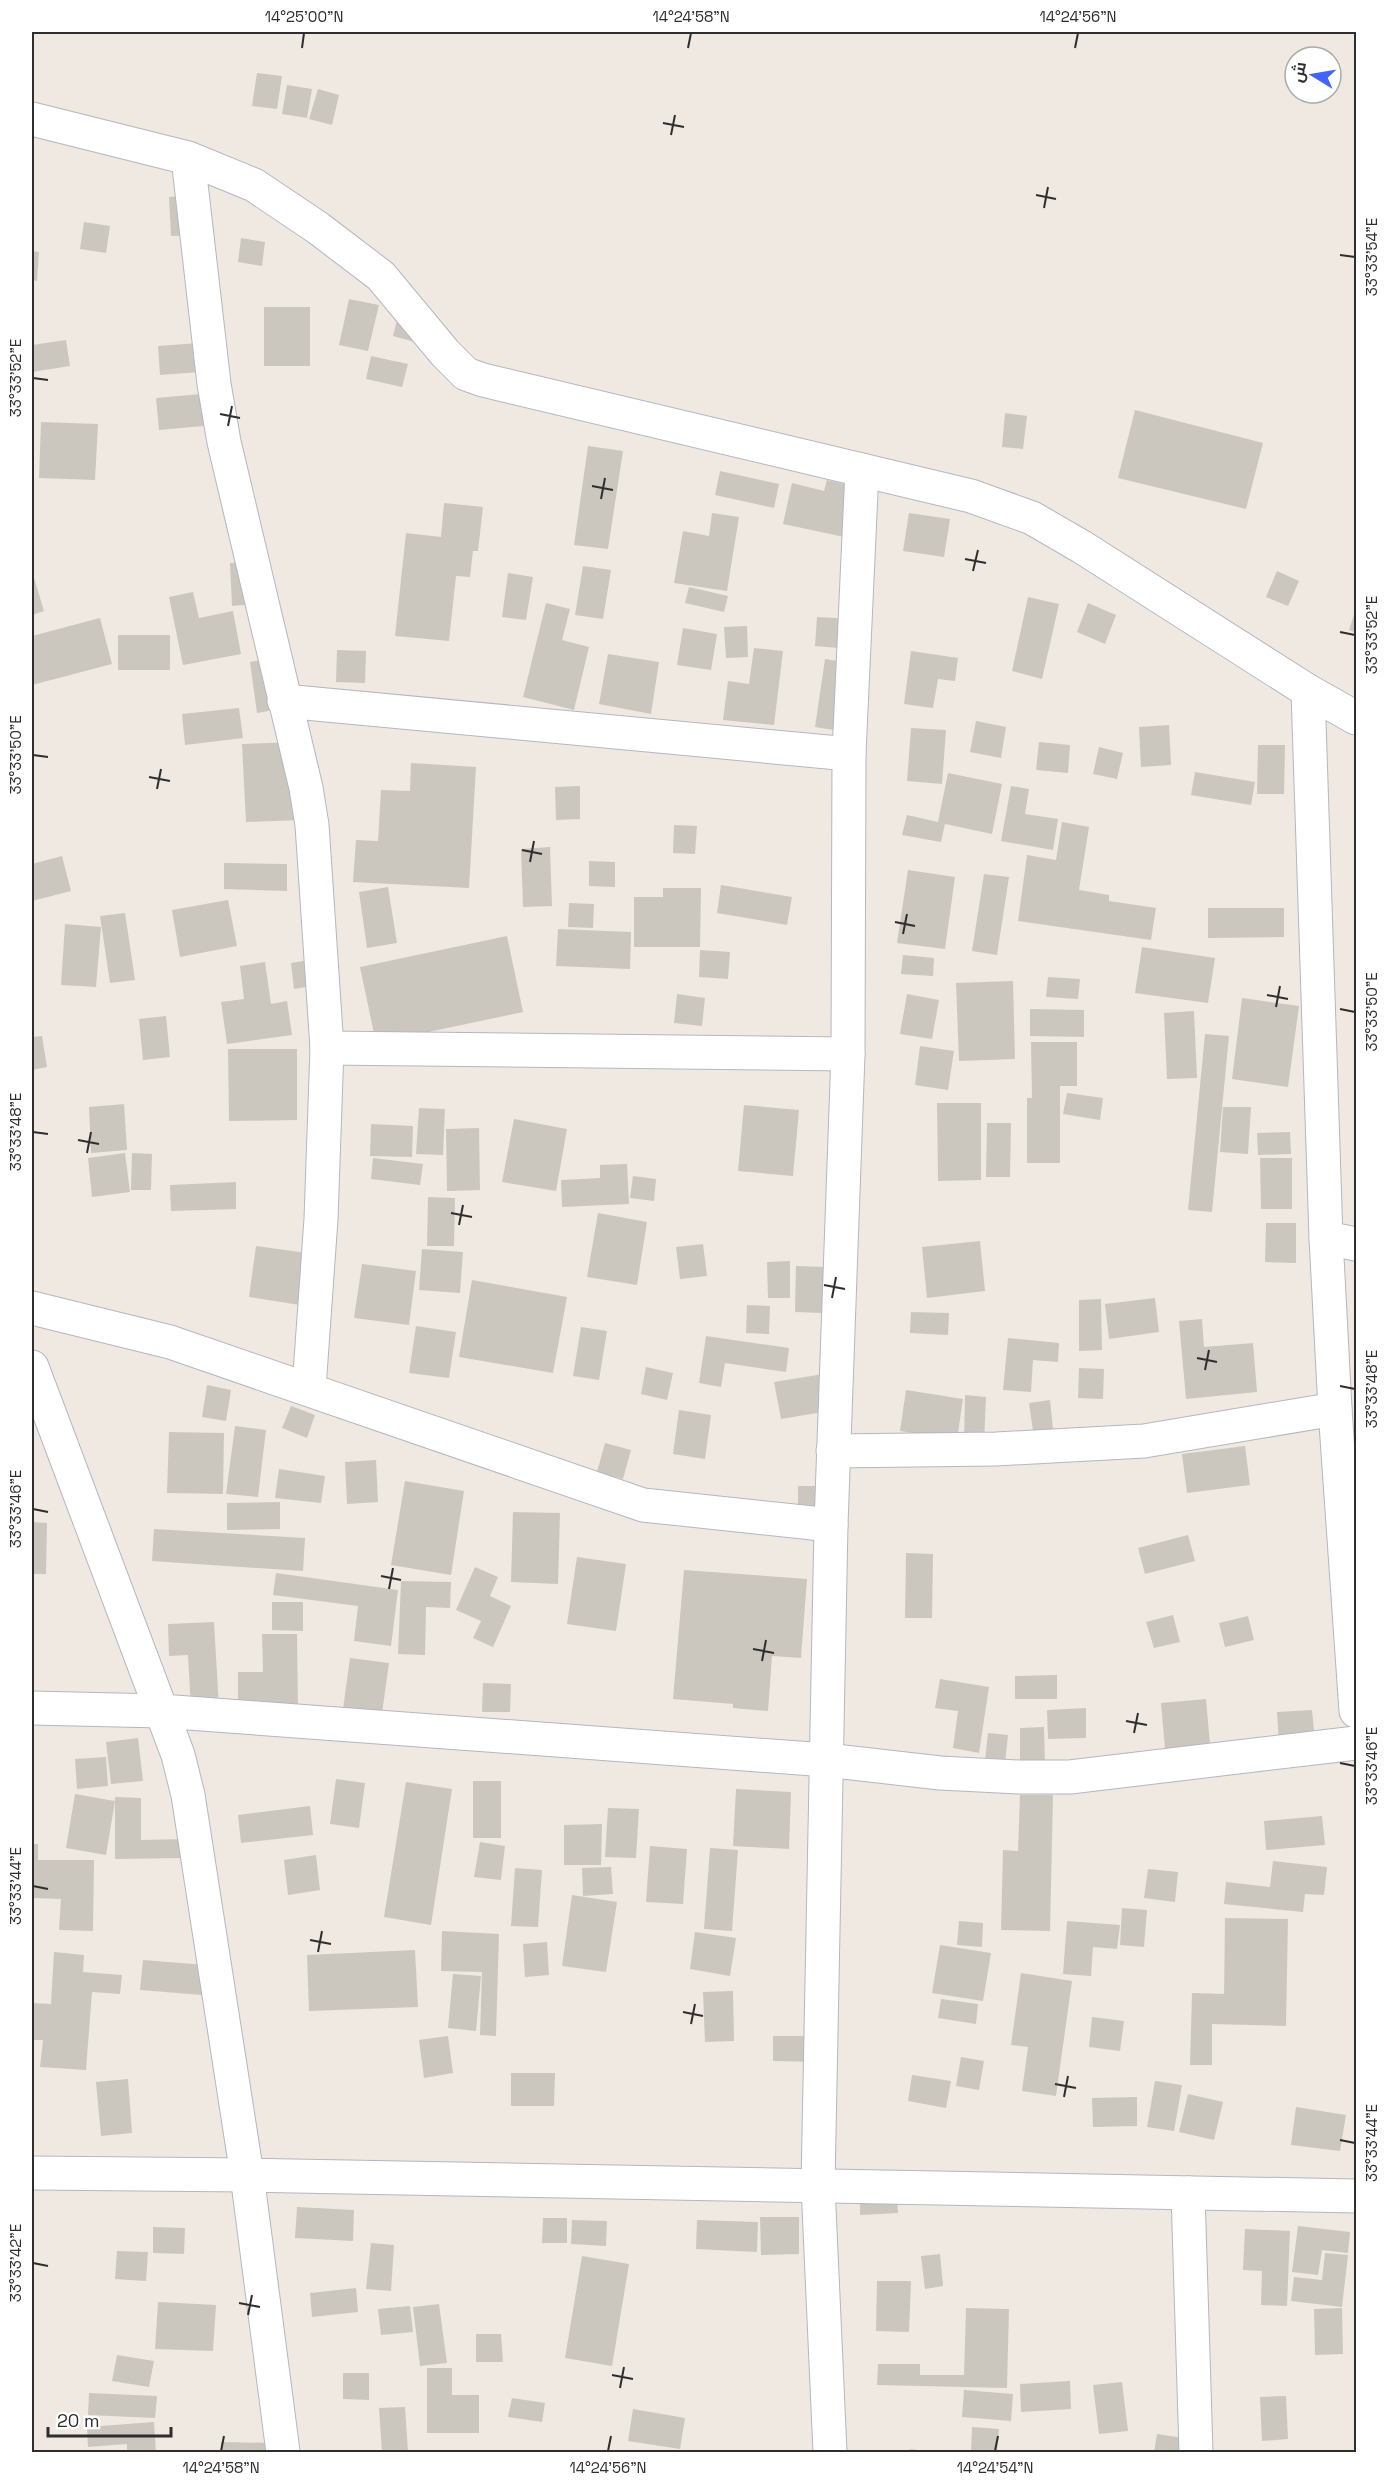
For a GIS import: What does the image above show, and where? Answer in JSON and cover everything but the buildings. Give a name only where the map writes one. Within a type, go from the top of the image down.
[{"type":"street","points":[[32,119],[188,158],[254,185],[318,228],[381,276],[445,353],[466,374],[971,496],[1032,518],[1082,547],[1308,691],[1356,718]]},
{"type":"street","points":[[188,158],[216,396],[226,453],[312,825],[327,1048],[321,1219],[309,1388]]},
{"type":"street","points":[[830,2452],[818,2185],[831,1524],[848,1054],[849,754],[862,470]]},
{"type":"street","points":[[1308,691],[1341,1241],[1335,1409],[1356,1711]]},
{"type":"street","points":[[284,701],[849,754]]},
{"type":"street","points":[[327,1048],[848,1054]]},
{"type":"street","points":[[32,1308],[170,1342],[643,1505],[831,1524]]},
{"type":"street","points":[[32,1367],[178,1755],[188,1795],[247,2175],[283,2452]]},
{"type":"street","points":[[833,1451],[996,1449],[1144,1442],[1335,1409]]},
{"type":"street","points":[[32,1708],[161,1711],[826,1760],[940,1773],[1019,1778],[1070,1777],[1356,1743]]},
{"type":"street","points":[[32,2173],[1356,2196]]},
{"type":"street","points":[[1188,2193],[1196,2452]]}]
